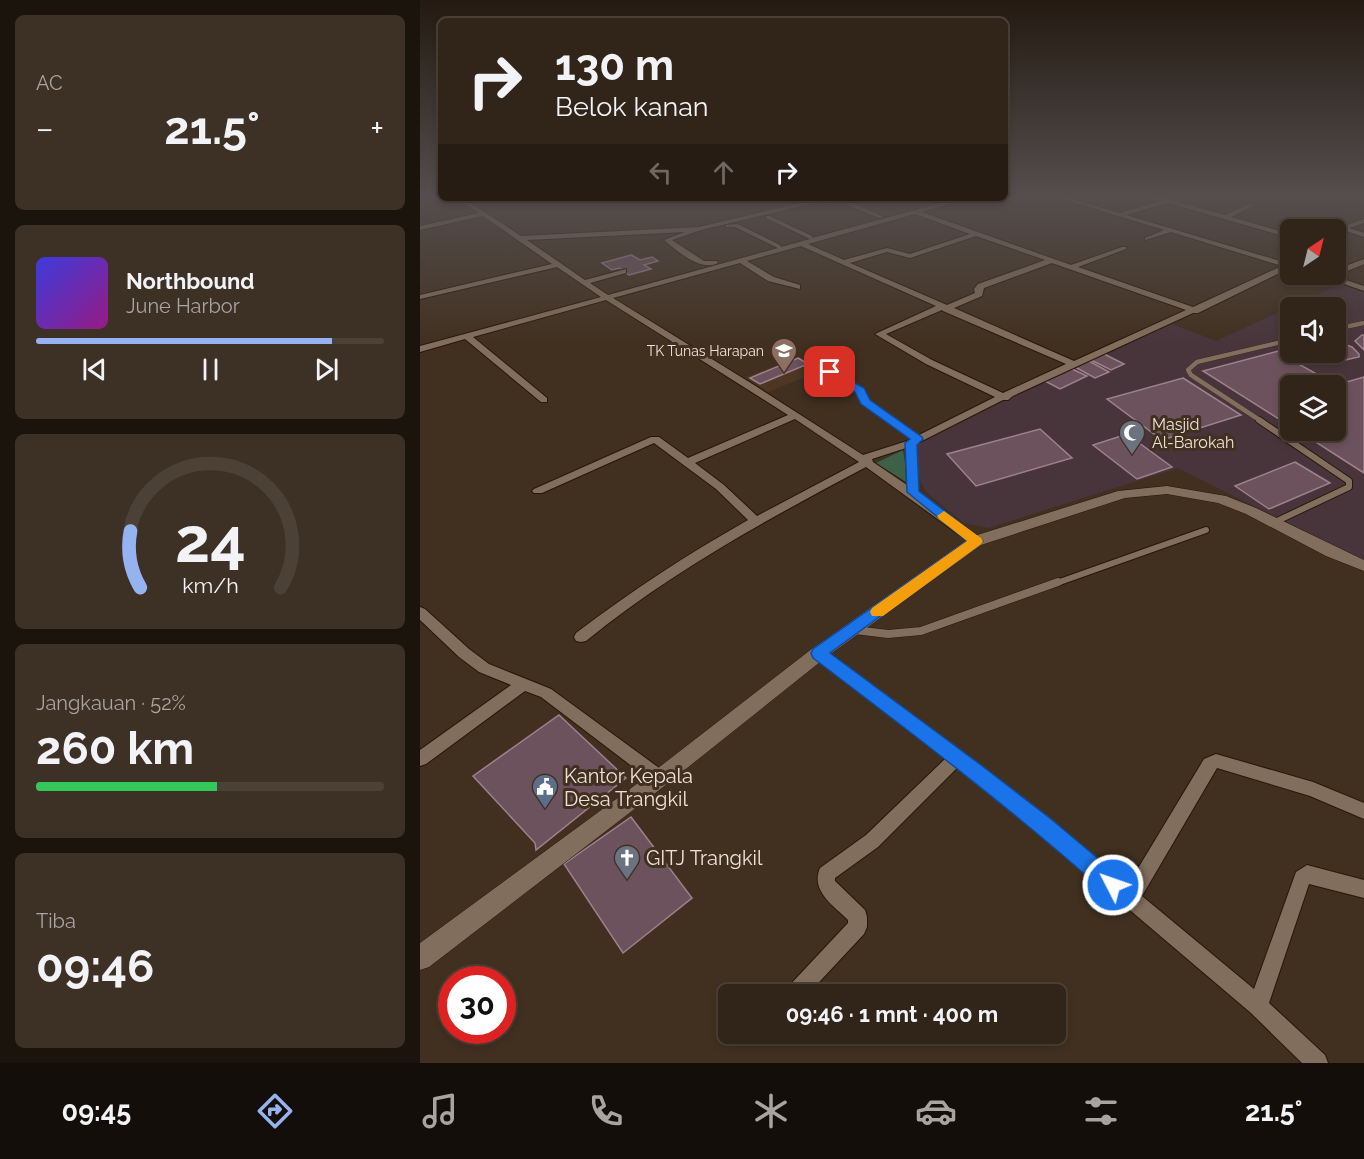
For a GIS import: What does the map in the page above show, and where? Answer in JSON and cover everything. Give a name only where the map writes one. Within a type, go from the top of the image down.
[{"type":"street","points":[[535,247],[608,298],[865,459],[913,492],[976,541]]},
{"type":"street","points":[[677,247],[705,264],[776,247]]},
{"type":"street","points":[[420,349],[789,247]]},
{"type":"street","points":[[810,247],[1073,364]]},
{"type":"street","points":[[845,262],[887,250],[907,256],[938,247]]},
{"type":"street","points":[[1013,247],[1195,311]]},
{"type":"street","points":[[1225,247],[1280,263]]},
{"type":"street","points":[[1072,267],[1124,248]]},
{"type":"street","points":[[741,260],[773,280],[797,287]]},
{"type":"street","points":[[1005,398],[929,362],[879,334],[979,294],[978,289],[981,286],[1053,260]]},
{"type":"street","points":[[1346,268],[1364,261]]},
{"type":"street","points":[[420,297],[560,264]]},
{"type":"street","points":[[581,637],[648,585],[865,459],[914,441],[1073,364],[1195,311],[1280,270]]},
{"type":"street","points":[[585,282],[623,271]]},
{"type":"street","points":[[1346,282],[1364,289]]},
{"type":"street","points":[[466,336],[544,400]]},
{"type":"street","points":[[687,463],[794,416]]},
{"type":"street","points":[[538,491],[655,439],[736,500],[756,522]]},
{"type":"street","points":[[913,492],[914,441]]},
{"type":"street","points":[[420,958],[660,778],[819,653],[976,541],[1123,494],[1167,490],[1221,500],[1364,566]]},
{"type":"street","points":[[420,612],[464,653],[484,668],[546,693],[559,701],[660,778]]},
{"type":"street","points":[[819,653],[1044,826],[1258,1006],[1317,1063]]},
{"type":"street","points":[[420,759],[523,684]]},
{"type":"street","points":[[804,984],[857,927],[859,922],[858,917],[826,885],[826,874],[872,841],[957,757]]},
{"type":"street","points":[[1130,899],[1210,764],[1216,761],[1313,789],[1364,811]]},
{"type":"street","points":[[1258,1006],[1302,878],[1307,874],[1318,875],[1364,890]]},
{"type":"lane","points":[[1346,327],[1364,323]]},
{"type":"lane","points":[[1274,523],[1336,495],[1349,487],[1349,481],[1343,474],[1191,375],[1188,370],[1197,362],[1280,342]]},
{"type":"lane","points":[[816,363],[860,390],[865,402],[914,441]]},
{"type":"lane","points":[[854,630],[883,636],[921,631],[1206,530]]},
{"type":"shaded area","points":[[1338,285],[1364,292],[1364,561],[1178,468],[988,528],[964,523],[925,491],[915,468],[915,445],[1074,365],[1172,324],[1216,341],[1280,312],[1280,363],[1346,363],[1346,297],[1312,297]]},
{"type":"shaded area","name":"TK Tunas Harapan","points":[[800,357],[822,370],[768,392],[746,377]]},
{"type":"green space","points":[[903,450],[908,483],[876,463]]},
{"type":"building","points":[[631,255],[640,260],[652,257],[658,261],[644,265],[651,269],[629,275],[619,268],[612,270],[602,263]]},
{"type":"building","points":[[1364,335],[1364,350],[1355,341]]},
{"type":"building","points":[[1346,345],[1352,347],[1359,357],[1346,360]]},
{"type":"building","points":[[1280,351],[1280,363],[1297,363],[1318,375],[1280,375],[1280,420],[1203,371]]},
{"type":"building","points":[[1104,354],[1124,364],[1111,370],[1091,360]]},
{"type":"building","points":[[798,358],[808,364],[760,384],[750,378]]},
{"type":"building","points":[[1089,361],[1109,372],[1095,378],[1075,367]]},
{"type":"building","points":[[1070,368],[1087,376],[1060,389],[1043,380]]},
{"type":"building","points":[[1364,377],[1364,473],[1314,441],[1346,441],[1346,382]]},
{"type":"building","points":[[1183,378],[1241,415],[1162,440],[1107,399]]},
{"type":"building","points":[[1040,429],[1072,458],[976,486],[947,454]]},
{"type":"building","name":"Masjid Al-Barokah","points":[[1127,434],[1172,467],[1137,479],[1093,445]]},
{"type":"building","points":[[1295,462],[1330,483],[1269,509],[1235,486]]},
{"type":"building","name":"Kantor Kepala Desa Trangkil","points":[[559,715],[626,778],[536,850],[535,843],[473,776]]},
{"type":"building","name":"GITJ Trangkil","points":[[631,817],[692,898],[623,953],[564,864]]},
{"type":"slow traffic","points":[[877,612],[976,541],[944,516]]},
{"type":"place","name":"TK Tunas Harapan","points":[[784,374]]},
{"type":"place","name":"Masjid Al-Barokah","points":[[1132,456]]},
{"type":"place","name":"Kantor Kepala Desa Trangkil","points":[[545,810]]},
{"type":"place","name":"GITJ Trangkil","points":[[627,881]]},
{"type":"route","points":[[830,372],[860,390],[865,402],[917,439],[911,443],[913,492],[976,541],[819,653],[975,770],[1113,885]]}]
